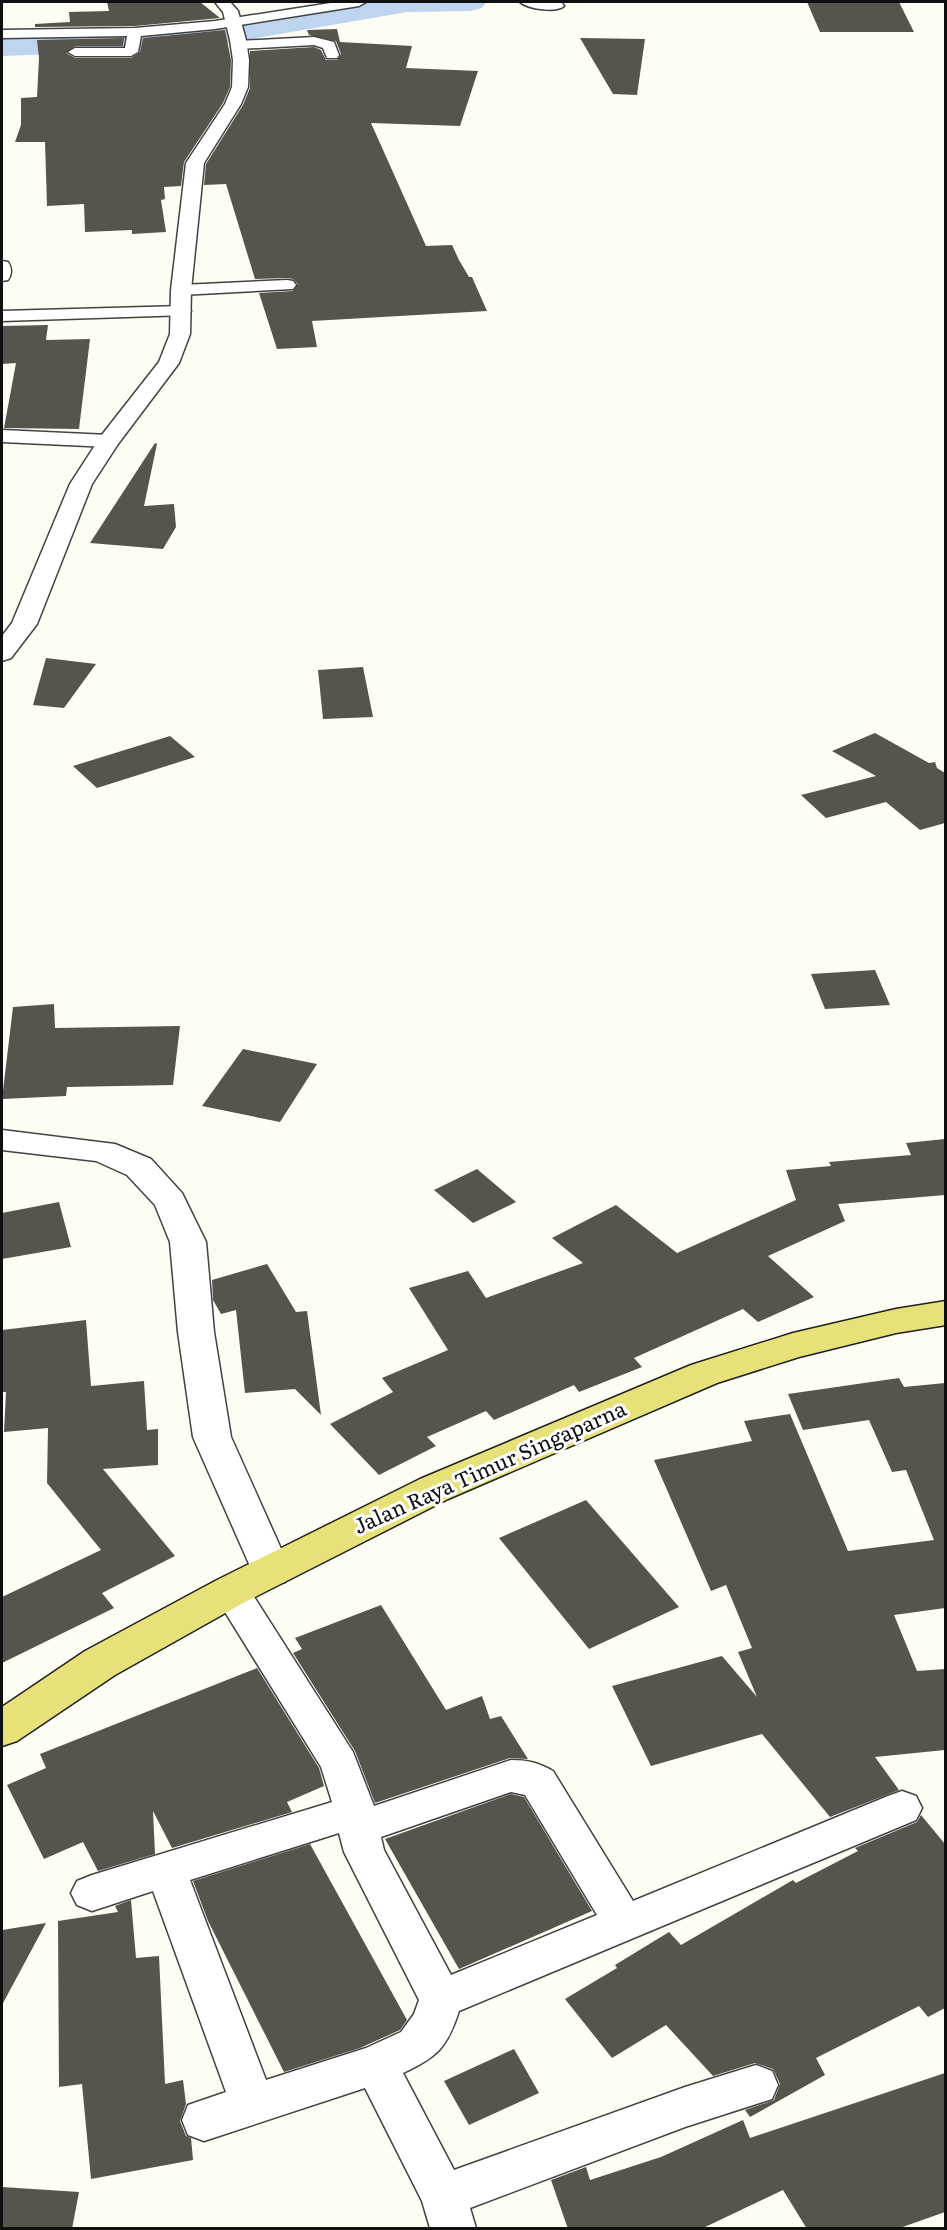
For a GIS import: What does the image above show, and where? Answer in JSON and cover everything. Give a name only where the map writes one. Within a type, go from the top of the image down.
[{"type":"main road","name":"Jalan Raya Timur Singaparna","points":[[2,1729],[100,1663],[231,1591],[434,1489],[704,1374],[794,1346],[896,1321],[945,1313]]},
{"type":"street","points":[[2,654],[24,624],[81,484],[109,441],[169,363],[180,334],[181,290],[195,163],[233,104],[240,87],[242,60],[230,11],[222,2]]},
{"type":"street","points":[[236,33],[359,2]]},
{"type":"street","points":[[527,2],[557,6]]},
{"type":"street","points":[[2,34],[133,39],[236,33],[314,41],[329,45],[332,55]]},
{"type":"street","points":[[60,53],[108,51],[127,53],[131,52],[133,39]]},
{"type":"street","points":[[2,266],[2,276]]},
{"type":"street","points":[[181,290],[287,285]]},
{"type":"street","points":[[2,315],[182,311]]},
{"type":"street","points":[[2,436],[109,441]]},
{"type":"street","points":[[2,1140],[103,1151],[139,1167],[170,1201],[188,1242],[196,1332],[212,1437],[271,1571]]},
{"type":"street","points":[[204,2120],[376,2065],[416,2046],[433,2024],[441,1999],[364,1852],[357,1820],[339,1763],[231,1591]]},
{"type":"street","points":[[92,1893],[166,1870],[357,1820],[512,1776],[527,1776],[539,1783],[624,1923]]},
{"type":"street","points":[[441,1999],[902,1808]]},
{"type":"street","points":[[166,1870],[253,2104]]},
{"type":"street","points":[[376,2065],[448,2212],[685,2107],[756,2085]]},
{"type":"building","points":[[107,2],[200,2],[220,18],[135,26],[35,27],[35,24],[70,22],[69,12],[109,11]]},
{"type":"building","points":[[807,2],[899,2],[914,32],[820,32]]},
{"type":"building","points":[[337,29],[340,42],[412,46],[406,68],[478,71],[460,126],[371,123],[426,246],[452,245],[469,277],[472,277],[487,311],[312,321],[317,347],[277,349],[259,293],[293,291],[298,284],[293,279],[287,278],[255,279],[226,184],[204,185],[206,164],[243,105],[250,88],[250,51],[314,47],[321,50],[326,60],[337,60],[341,54],[336,41],[309,35],[307,30]]},
{"type":"building","points":[[225,30],[231,60],[230,87],[223,103],[184,162],[181,186],[164,187],[165,199],[161,200],[166,232],[132,234],[132,230],[85,232],[84,204],[47,206],[45,142],[15,142],[21,125],[21,98],[37,97],[39,58],[37,40],[124,38],[123,46],[75,46],[66,53],[75,58],[131,58],[140,52],[143,38]]},
{"type":"building","points":[[580,38],[645,39],[637,95],[613,94]]},
{"type":"building","points":[[48,325],[46,340],[90,339],[79,429],[4,428],[16,363],[2,364],[2,326]]},
{"type":"building","points":[[155,443],[157,444],[144,506],[174,504],[176,527],[163,549],[90,543]]},
{"type":"building","points":[[46,658],[96,664],[64,708],[33,705]]},
{"type":"building","points":[[363,667],[373,717],[323,719],[318,670]]},
{"type":"building","points":[[875,733],[929,763],[935,762],[937,768],[945,773],[945,823],[920,830],[886,802],[826,818],[801,795],[876,776],[832,751]]},
{"type":"building","points":[[170,736],[195,757],[97,788],[73,766]]},
{"type":"building","points":[[875,970],[890,1005],[825,1009],[811,974]]},
{"type":"building","points":[[54,1004],[55,1028],[180,1026],[173,1085],[67,1087],[66,1096],[2,1099],[13,1007]]},
{"type":"building","points":[[243,1049],[317,1064],[280,1122],[202,1106]]},
{"type":"building","points":[[945,1139],[945,1195],[838,1204],[845,1221],[768,1256],[814,1297],[758,1322],[743,1309],[634,1358],[642,1367],[579,1392],[574,1385],[494,1420],[486,1411],[427,1437],[436,1446],[379,1475],[330,1424],[393,1392],[382,1378],[448,1350],[409,1288],[468,1271],[486,1298],[583,1263],[552,1238],[616,1205],[677,1253],[796,1200],[786,1170],[831,1166],[829,1162],[911,1155],[906,1143]]},
{"type":"building","points":[[477,1169],[516,1202],[473,1223],[434,1190]]},
{"type":"building","points":[[59,1202],[71,1247],[2,1259],[2,1213]]},
{"type":"building","points":[[267,1264],[296,1312],[307,1311],[321,1415],[295,1389],[245,1393],[236,1310],[221,1314],[213,1300],[212,1280]]},
{"type":"building","points":[[86,1320],[91,1386],[144,1381],[147,1430],[158,1429],[158,1465],[103,1469],[175,1556],[102,1593],[114,1608],[2,1663],[2,1597],[101,1550],[47,1483],[48,1428],[4,1432],[6,1392],[2,1392],[2,1330]]},
{"type":"building","points":[[899,1378],[904,1387],[945,1383],[945,1608],[894,1615],[917,1671],[945,1669],[945,1750],[875,1757],[899,1790],[830,1817],[762,1734],[651,1766],[612,1686],[722,1656],[757,1697],[738,1652],[752,1648],[726,1585],[711,1591],[654,1460],[752,1441],[744,1421],[790,1414],[848,1551],[934,1540],[906,1470],[892,1472],[869,1420],[803,1430],[788,1394]]},
{"type":"building","points":[[586,1500],[679,1607],[589,1649],[499,1538]]},
{"type":"building","points":[[381,1605],[446,1710],[482,1696],[490,1719],[501,1716],[528,1759],[510,1758],[375,1803],[355,1751],[293,1653],[302,1649],[295,1638]]},
{"type":"building","points":[[257,1668],[319,1768],[324,1786],[287,1802],[292,1812],[172,1848],[153,1811],[155,1854],[98,1871],[83,1842],[44,1859],[7,1785],[46,1768],[40,1754]]},
{"type":"building","points":[[511,1794],[524,1797],[592,1911],[459,1969],[385,1839]]},
{"type":"building","points":[[921,1815],[945,1844],[945,2008],[928,2017],[919,2006],[816,2058],[825,2075],[750,2117],[745,2110],[774,2100],[780,2084],[773,2069],[755,2063],[713,2076],[666,2025],[612,2058],[565,1999],[617,1968],[615,1965],[669,1932],[681,1945],[793,1880],[796,1883],[858,1851],[855,1848],[917,1822]]},
{"type":"building","points":[[310,1844],[407,2020],[400,2030],[360,2048],[284,2072],[208,1921],[193,1881]]},
{"type":"building","points":[[131,1900],[136,1958],[159,1956],[165,2084],[183,2080],[186,2104],[180,2121],[186,2136],[191,2138],[193,2160],[91,2179],[82,2084],[59,2087],[58,1921],[118,1912],[115,1906]]},
{"type":"building","points":[[46,1923],[2,2005],[2,1930]]},
{"type":"building","points":[[514,2049],[539,2093],[469,2125],[444,2081]]},
{"type":"building","points":[[945,2073],[945,2212],[897,2229],[807,2229],[783,2190],[701,2229],[568,2229],[551,2180],[586,2167],[590,2180],[661,2157],[743,2120],[750,2138]]},
{"type":"building","points":[[2,2187],[79,2192],[72,2229],[2,2229]]},
{"type":"waterway","points":[[2,47],[193,40],[407,3],[471,2]]}]
